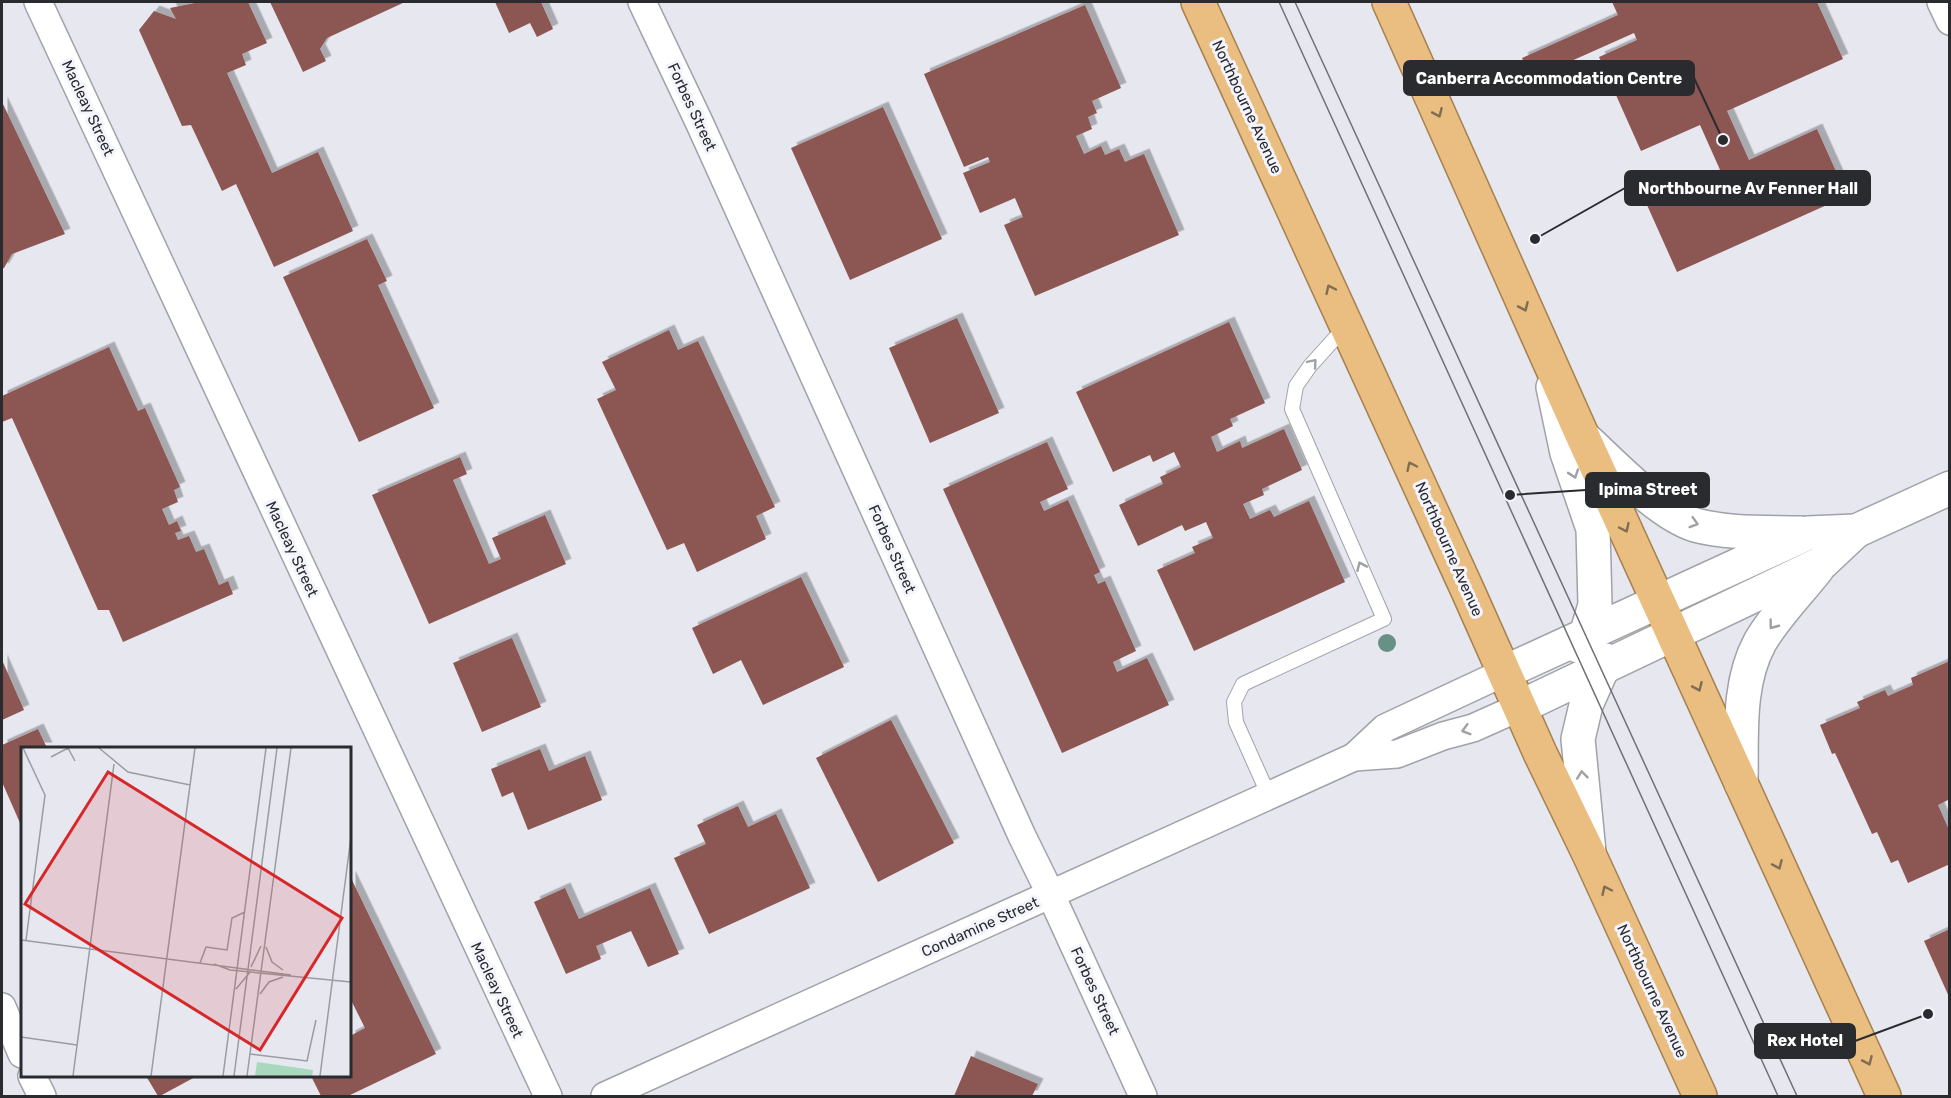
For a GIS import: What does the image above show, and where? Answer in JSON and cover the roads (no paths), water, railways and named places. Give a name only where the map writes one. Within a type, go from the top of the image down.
[{"type":"highway","name":"Northbourne Avenue","points":[[1198,2],[1504,672],[1532,701],[1589,854],[1700,1096]]},
{"type":"highway","points":[[1389,2],[1583,437],[1645,608],[1674,634],[1884,1096]]},
{"type":"street","name":"Macleay Street","points":[[38,2],[548,1096]]},
{"type":"street","name":"Forbes Street","points":[[642,2],[705,135],[1017,825],[1143,1096]]},
{"type":"street","points":[[1941,2],[1950,21]]},
{"type":"street","points":[[1532,701],[1586,634],[1595,605],[1596,572],[1593,529],[1567,453],[1546,356]]},
{"type":"street","points":[[1583,437],[1658,505],[1694,524],[1722,530],[1808,533],[1856,531]]},
{"type":"street","points":[[1741,783],[1744,687],[1752,659],[1761,640],[1822,563],[1856,531],[1950,488]]},
{"type":"street","points":[[1504,672],[1808,533]]},
{"type":"street","points":[[1532,701],[1822,563]]},
{"type":"street","points":[[1589,854],[1578,739],[1586,705],[1601,668],[1645,608]]},
{"type":"street","name":"Condamine Street","points":[[605,1096],[1354,757],[1385,728],[1504,672]]},
{"type":"street","name":"Condamine Street","points":[[1354,757],[1397,754],[1443,736],[1473,728],[1532,701]]},
{"type":"street","points":[[2,1007],[21,1052]]},
{"type":"street","points":[[32,1077],[42,1096]]},
{"type":"lane","points":[[1269,796],[1236,722],[1234,702],[1243,684],[1384,619],[1292,408],[1296,386],[1310,366],[1347,325]]},
{"type":"tram line","points":[[1279,2],[1778,1096]]},
{"type":"tram line","points":[[1295,2],[1797,1096]]},
{"type":"place","name":"Canberra Accommodation Centre","points":[[1723,140]]},
{"type":"place","name":"Northbourne Av Fenner Hall","points":[[1535,239]]},
{"type":"place","name":"Ipima Street","points":[[1510,495]]},
{"type":"place","name":"Rex Hotel","points":[[1928,1014]]}]
